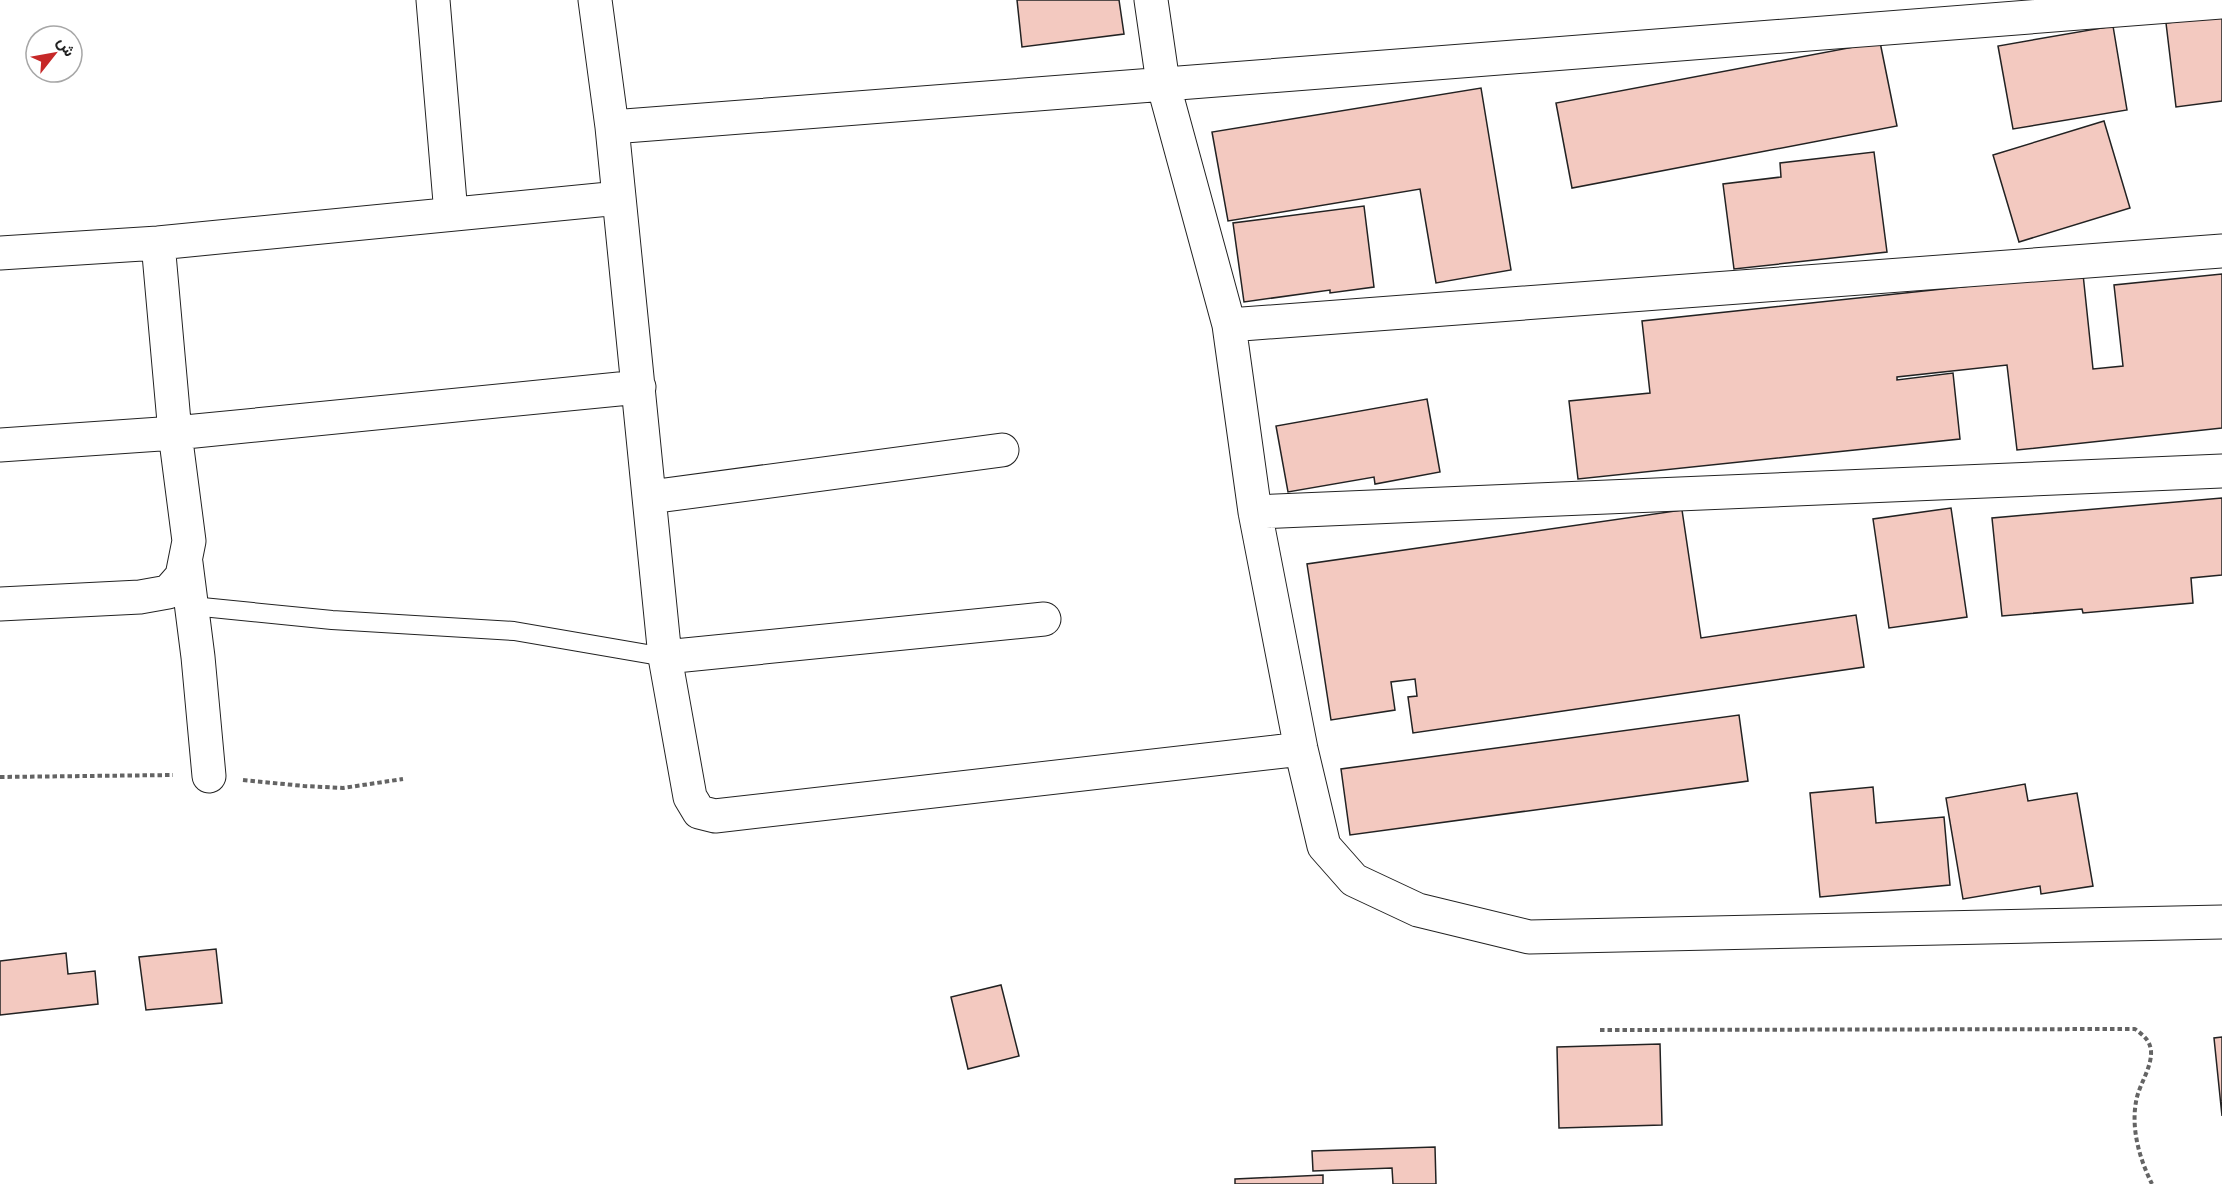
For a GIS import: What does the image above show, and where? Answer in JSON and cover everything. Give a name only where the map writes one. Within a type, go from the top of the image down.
[{"type":"street","points":[[433,0],[450,214]]},
{"type":"street","points":[[595,0],[612,127],[666,657],[690,797],[699,812],[705,815],[726,814],[1301,750]]},
{"type":"street","points":[[1151,0],[1163,83],[1229,325],[1254,512],[1301,750],[1324,846],[1354,880],[1418,909],[1529,937],[2222,922]]},
{"type":"street","points":[[612,127],[2222,2]]},
{"type":"street","points":[[0,253],[158,243],[619,198]]},
{"type":"street","points":[[0,604],[140,597],[168,592],[182,576],[189,541],[175,433],[158,243]]},
{"type":"street","points":[[1229,325],[2222,251]]},
{"type":"street","points":[[0,445],[175,433],[639,387]]},
{"type":"street","points":[[650,497],[1002,450]]},
{"type":"street","points":[[1254,512],[2222,471]]},
{"type":"street","points":[[186,562],[208,776]]},
{"type":"street","points":[[666,657],[1044,619]]},
{"type":"lane","points":[[192,606],[332,620],[514,631],[666,657]]},
{"type":"path","points":[[1600,1030],[2135,1029],[2146,1037],[2151,1051],[2137,1097],[2135,1128],[2141,1161],[2152,1184]]},
{"type":"building","points":[[1017,0],[1119,0],[1124,34],[1022,47]]},
{"type":"building","points":[[2222,16],[2222,101],[2176,107],[2166,23]]},
{"type":"building","points":[[2113,26],[2127,110],[2013,129],[1998,46]]},
{"type":"building","points":[[1880,42],[1897,126],[1572,188],[1556,103]]},
{"type":"building","points":[[1481,88],[1511,270],[1436,283],[1420,189],[1228,221],[1212,132]]},
{"type":"building","points":[[2104,121],[2130,208],[2019,242],[1993,155]]},
{"type":"building","points":[[1874,152],[1887,252],[1734,269],[1723,184],[1781,177],[1780,163]]},
{"type":"building","points":[[1364,206],[1374,287],[1330,293],[1330,290],[1244,302],[1233,223]]},
{"type":"building","points":[[2083,274],[2093,369],[2123,366],[2114,285],[2222,274],[2222,428],[2017,450],[2007,365],[1897,377],[1897,380],[1953,373],[1960,439],[1578,479],[1569,401],[1650,393],[1642,321]]},
{"type":"building","points":[[1427,399],[1440,472],[1375,484],[1374,477],[1288,492],[1276,426]]},
{"type":"building","points":[[2222,498],[2222,575],[2191,578],[2193,603],[2083,613],[2082,609],[2002,616],[1992,518]]},
{"type":"building","points":[[1951,508],[1967,617],[1889,628],[1873,519]]},
{"type":"building","points":[[1682,510],[1701,638],[1856,615],[1864,667],[1413,733],[1408,697],[1417,696],[1415,679],[1391,682],[1395,710],[1331,720],[1307,564]]},
{"type":"building","points":[[1739,715],[1748,781],[1350,835],[1341,769]]},
{"type":"building","points":[[2025,784],[2028,801],[2077,793],[2093,886],[2041,894],[2040,886],[1963,899],[1946,798]]},
{"type":"building","points":[[1873,787],[1876,823],[1944,817],[1950,885],[1820,897],[1810,793]]},
{"type":"building","points":[[216,949],[222,1003],[146,1010],[139,957]]},
{"type":"building","points":[[66,953],[68,974],[95,971],[98,1004],[0,1015],[0,961]]},
{"type":"building","points":[[1001,985],[1019,1056],[968,1069],[951,997]]},
{"type":"building","points":[[2222,1037],[2222,1116],[2214,1038]]},
{"type":"building","points":[[1660,1044],[1662,1125],[1559,1128],[1557,1047]]},
{"type":"building","points":[[1435,1147],[1436,1184],[1393,1184],[1392,1168],[1313,1171],[1312,1151]]},
{"type":"building","points":[[1323,1175],[1323,1184],[1235,1184],[1235,1179]]}]
